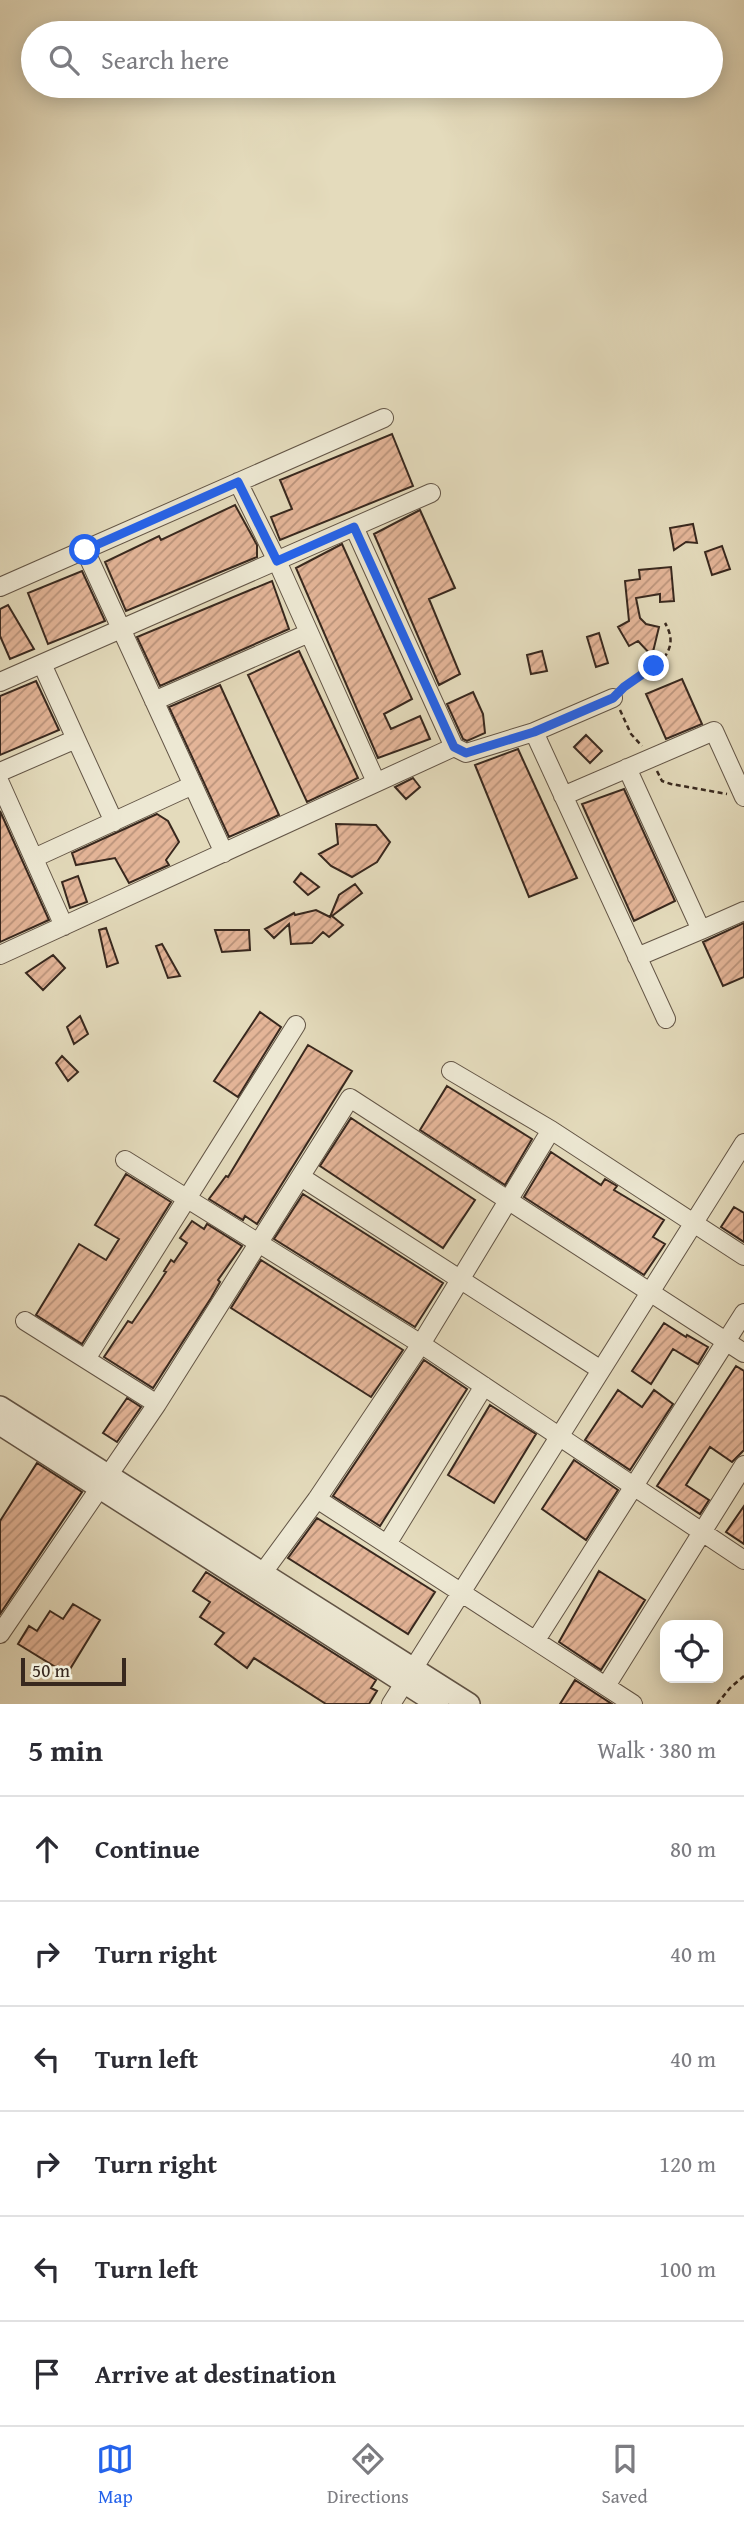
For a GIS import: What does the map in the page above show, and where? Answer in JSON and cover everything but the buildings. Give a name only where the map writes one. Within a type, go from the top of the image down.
[{"type":"street","points":[[0,587],[384,418]]},
{"type":"street","points":[[238,482],[277,561],[376,782]]},
{"type":"street","points":[[0,682],[430,494]]},
{"type":"street","points":[[354,527],[454,747],[466,753],[534,732],[613,698]]},
{"type":"street","points":[[85,550],[224,853]]},
{"type":"street","points":[[154,701],[309,633]]},
{"type":"street","points":[[42,664],[114,821]]},
{"type":"street","points":[[563,796],[714,731],[744,796]]},
{"type":"street","points":[[534,732],[666,1018]]},
{"type":"street","points":[[0,772],[76,739]]},
{"type":"street","points":[[0,955],[454,747]]},
{"type":"street","points":[[627,768],[701,930]]},
{"type":"street","points":[[0,783],[64,926]]},
{"type":"street","points":[[34,858],[193,785]]},
{"type":"street","points":[[637,957],[744,911]]},
{"type":"street","points":[[86,1359],[296,1026]]},
{"type":"street","points":[[451,1071],[551,1130],[744,1256]]},
{"type":"street","points":[[0,1634],[156,1404],[350,1098],[744,1353]]},
{"type":"street","points":[[258,1579],[317,1499],[421,1343],[551,1130]]},
{"type":"street","points":[[391,1704],[744,1143]]},
{"type":"street","points":[[125,1160],[421,1343],[744,1560]]},
{"type":"street","points":[[301,1177],[601,1370]]},
{"type":"street","points":[[536,1640],[724,1340],[744,1313]]},
{"type":"street","points":[[25,1321],[156,1404]]},
{"type":"street","points":[[387,1544],[484,1386]]},
{"type":"street","points":[[0,1407],[103,1481]]},
{"type":"street","points":[[0,1424],[103,1481],[409,1676],[468,1704]]},
{"type":"street","points":[[606,1686],[744,1465]]},
{"type":"street","points":[[317,1499],[633,1704]]},
{"type":"street","points":[[409,1676],[439,1704]]},
{"type":"path","points":[[665,623],[670,632],[671,645],[664,659],[613,698],[631,734],[656,761],[658,775],[662,781],[707,792],[744,796]]},
{"type":"path","points":[[717,1704],[744,1676]]},
{"type":"route","points":[[85,550],[238,482],[277,561],[354,527],[454,747],[466,753],[534,732],[613,698],[654,666]]}]
